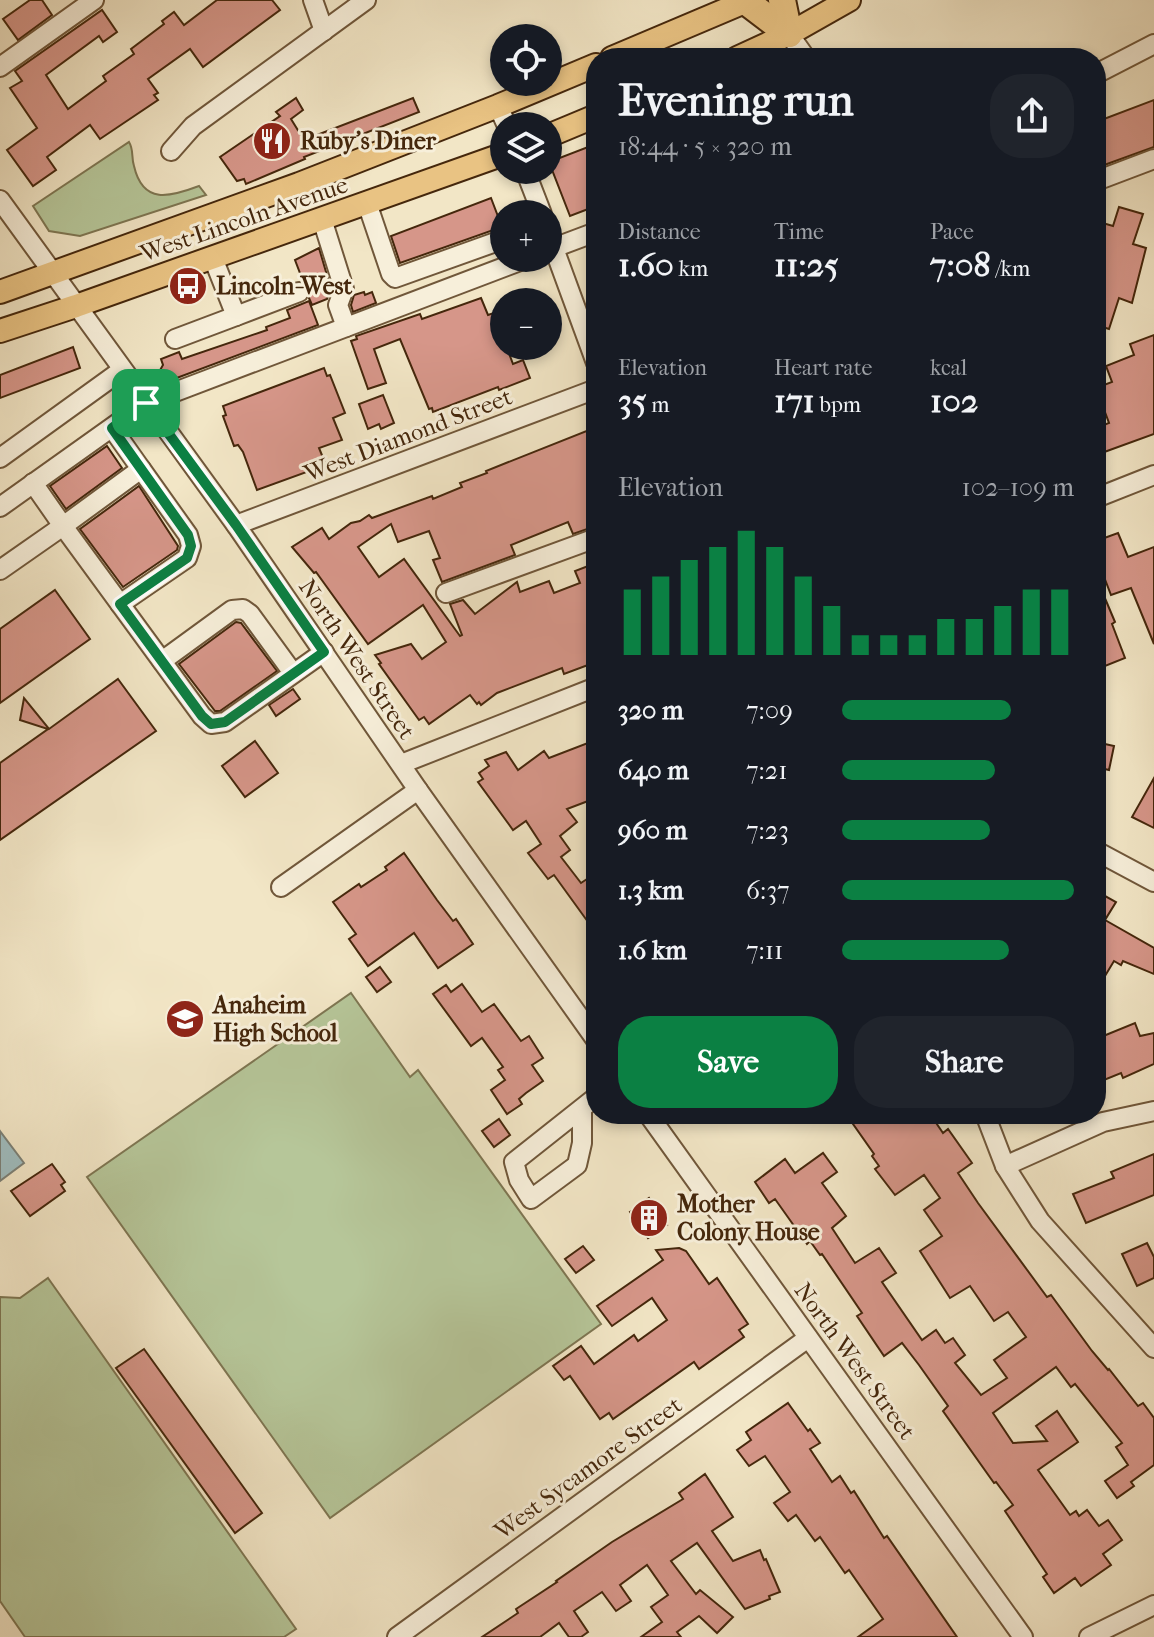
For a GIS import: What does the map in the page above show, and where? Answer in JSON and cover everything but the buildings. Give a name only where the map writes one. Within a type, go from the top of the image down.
[{"type":"highway","points":[[782,0],[789,34]]},
{"type":"highway","points":[[746,1],[789,34]]},
{"type":"main road","points":[[759,48],[849,0]]},
{"type":"main road","points":[[636,48],[746,1]]},
{"type":"main road","name":"West Lincoln Avenue","points":[[510,112],[586,70]]},
{"type":"main road","name":"West Lincoln Avenue","points":[[0,292],[299,184],[490,120]]},
{"type":"main road","points":[[562,130],[586,120]]},
{"type":"main road","name":"West Lincoln Avenue","points":[[0,331],[490,159]]},
{"type":"street","points":[[0,67],[94,0]]},
{"type":"street","points":[[313,0],[324,31]]},
{"type":"street","points":[[171,151],[193,126],[366,0]]},
{"type":"street","points":[[789,34],[799,48]]},
{"type":"street","points":[[1106,69],[1154,44]]},
{"type":"street","points":[[1106,177],[1154,159]]},
{"type":"street","name":"North West Street","points":[[0,200],[236,525],[418,790],[586,1026]]},
{"type":"street","points":[[367,203],[395,278],[490,244]]},
{"type":"street","points":[[322,219],[344,289],[338,305],[346,327]]},
{"type":"street","points":[[562,240],[586,234]]},
{"type":"street","points":[[213,258],[236,316]]},
{"type":"street","points":[[0,507],[146,403],[490,271]]},
{"type":"street","points":[[561,272],[586,337]]},
{"type":"street","points":[[175,339],[299,292]]},
{"type":"street","points":[[0,458],[122,370]]},
{"type":"street","name":"West Diamond Street","points":[[236,525],[586,393]]},
{"type":"street","points":[[112,428],[188,535],[191,546],[187,558],[120,604]]},
{"type":"street","points":[[0,570],[141,469]]},
{"type":"street","points":[[1106,494],[1154,475]]},
{"type":"street","points":[[33,483],[202,716],[211,724],[225,722],[324,652]]},
{"type":"street","points":[[446,593],[586,542]]},
{"type":"street","points":[[162,661],[232,610],[243,609],[250,614],[293,673]]},
{"type":"street","points":[[401,764],[586,691]]},
{"type":"street","points":[[281,887],[418,790]]},
{"type":"street","points":[[1106,856],[1154,882]]},
{"type":"street","points":[[586,1105],[514,1162],[519,1180],[531,1199],[577,1165],[586,1120]]},
{"type":"street","points":[[1106,1121],[1154,1111]]},
{"type":"street","name":"North West Street","points":[[655,1124],[1023,1637]]},
{"type":"street","points":[[989,1124],[1005,1166],[1040,1221],[1154,1348]]},
{"type":"street","points":[[1005,1166],[1099,1124]]},
{"type":"street","name":"West Sycamore Street","points":[[397,1637],[808,1338]]},
{"type":"street","points":[[1089,1637],[1154,1605]]},
{"type":"green space","points":[[129,142],[138,179],[151,192],[168,195],[199,186],[206,195],[80,236],[49,231],[33,206]]},
{"type":"green space","points":[[351,993],[410,1077],[418,1070],[601,1324],[330,1518],[87,1177]]},
{"type":"green space","points":[[48,1278],[296,1629],[284,1637],[25,1637],[0,1601],[0,1297],[20,1298]]},
{"type":"water","points":[[0,1131],[24,1163],[0,1181]]},
{"type":"place","name":"Ruby's Diner","points":[[272,141]]},
{"type":"place","name":"Lincoln-West","points":[[188,286]]},
{"type":"place","name":"Anaheim High School","points":[[185,1019]]},
{"type":"place","name":"Mother Colony House","points":[[649,1218]]},
{"type":"route","points":[[146,403],[324,652],[225,722],[211,724],[202,716],[120,604],[187,558],[191,546],[188,535],[112,428],[146,403]]}]
